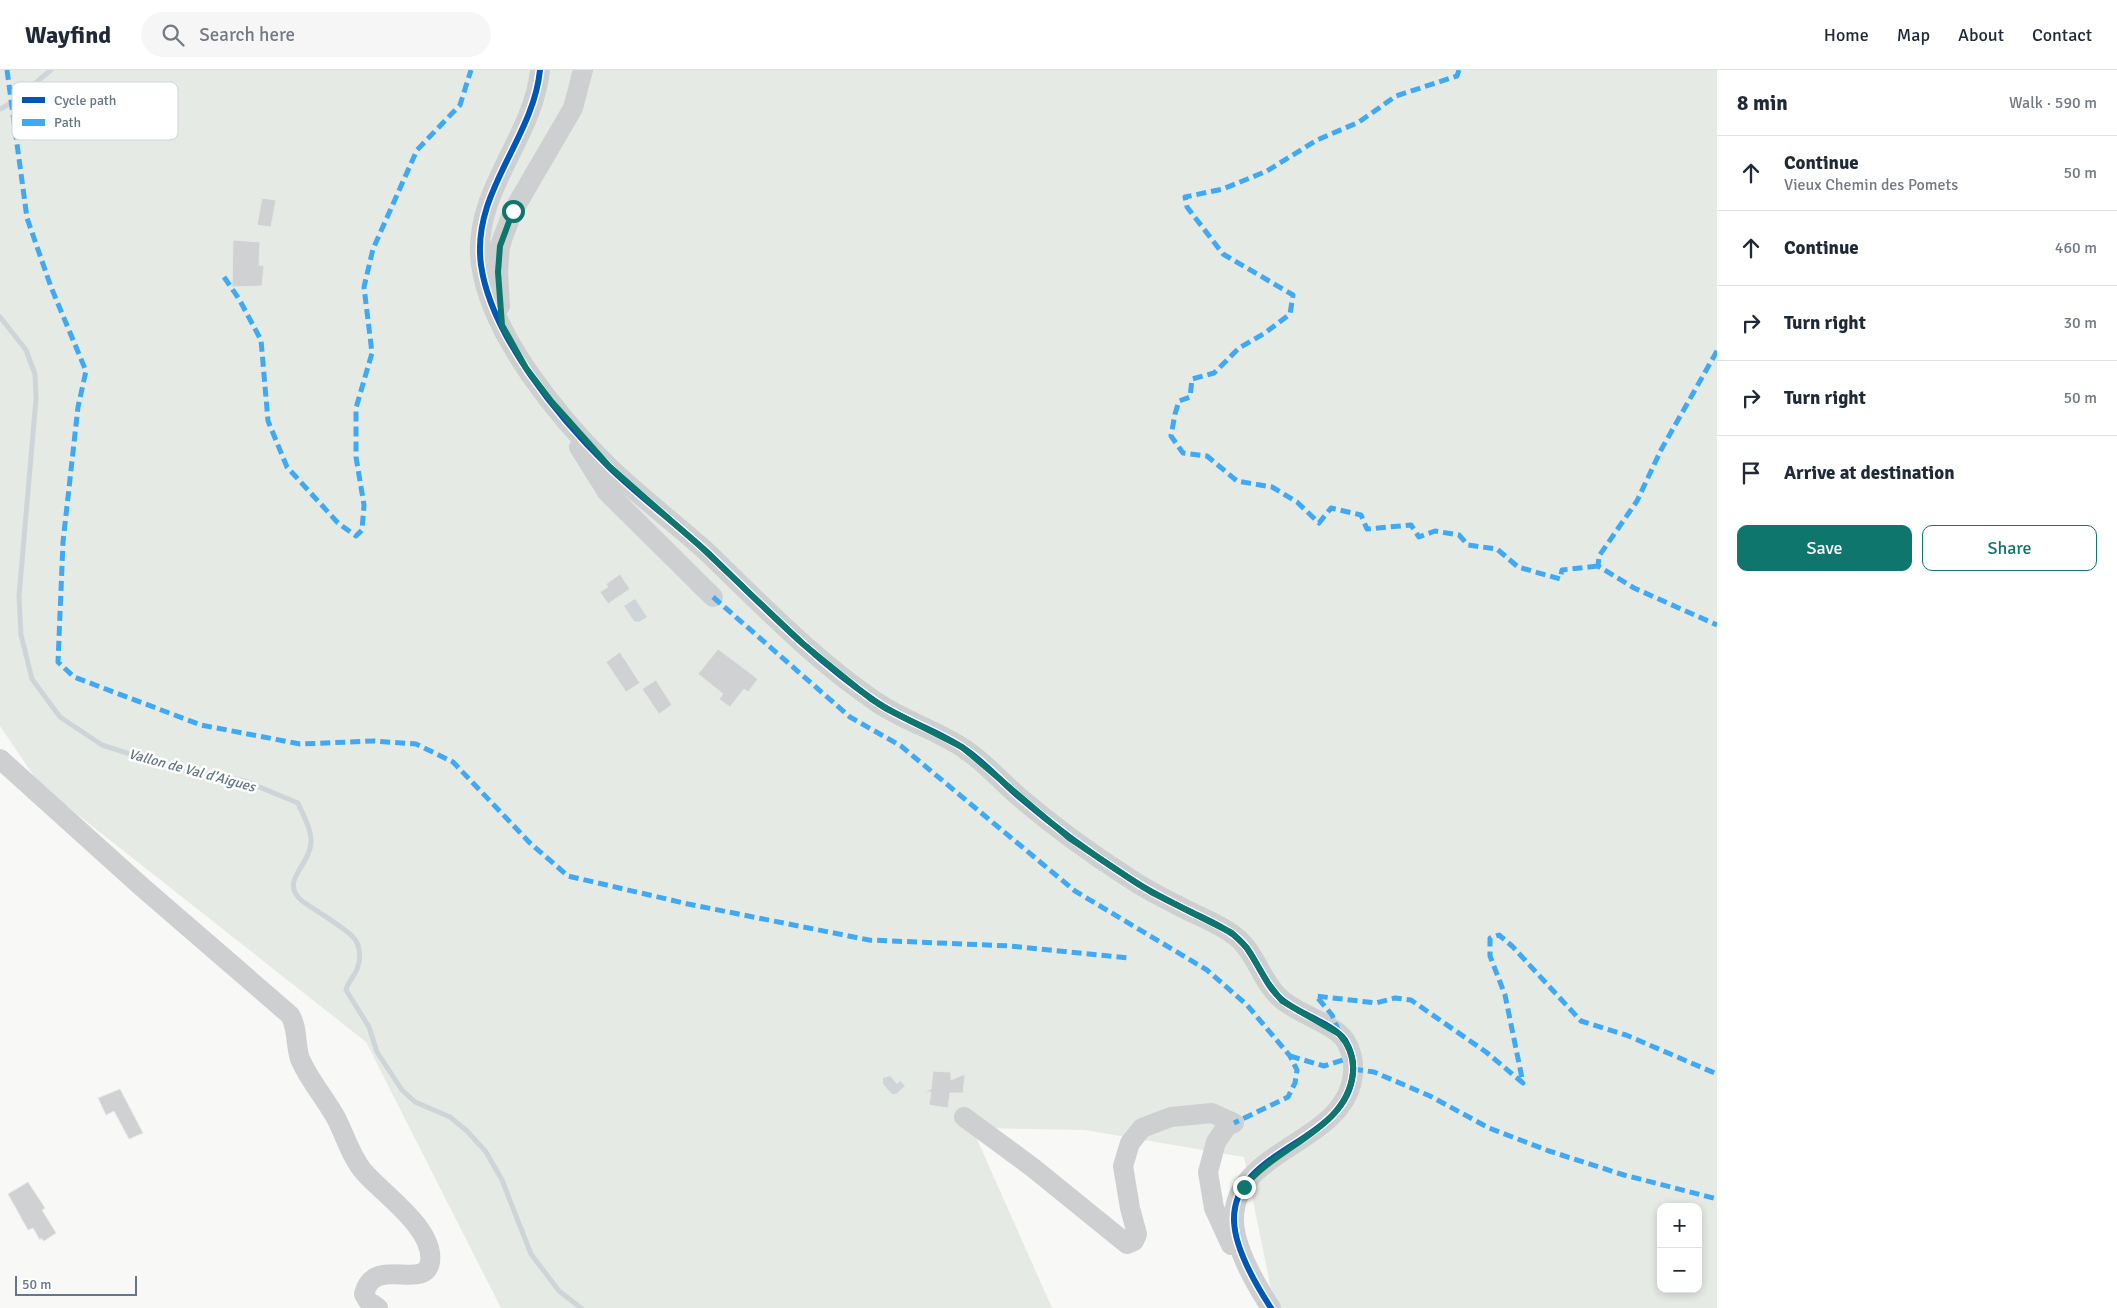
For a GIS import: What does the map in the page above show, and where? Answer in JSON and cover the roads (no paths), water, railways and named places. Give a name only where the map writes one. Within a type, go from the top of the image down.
[{"type":"street","points":[[540,70],[536,96],[494,184],[482,222],[480,244],[486,287],[493,309],[526,368],[552,402],[609,466],[701,547],[802,643],[833,669],[885,708],[962,747],[1069,838],[1129,878],[1151,892],[1232,933],[1247,948],[1268,983],[1282,1001],[1339,1034],[1344,1039],[1350,1050],[1353,1069],[1350,1090],[1343,1103],[1335,1114],[1318,1128],[1262,1167],[1252,1177],[1240,1195],[1234,1214],[1234,1226],[1245,1260],[1260,1290]]},
{"type":"street","points":[[502,325],[498,272],[500,246],[513,211],[573,108],[583,70]]},
{"type":"street","points":[[552,402],[607,492],[713,597]]},
{"type":"street","points":[[3,761],[142,887],[290,1014],[294,1022],[300,1059],[335,1116],[363,1171],[415,1223],[427,1242],[430,1261],[428,1269],[420,1274],[386,1274],[369,1280],[364,1294],[368,1302],[378,1308]]},
{"type":"street","points":[[964,1117],[1032,1167],[1127,1244],[1134,1241],[1137,1234],[1130,1208],[1123,1166],[1130,1142],[1142,1128],[1170,1117],[1212,1113],[1234,1123],[1227,1126],[1216,1142],[1208,1172],[1214,1208],[1232,1247],[1271,1308]]},
{"type":"waterway","name":"Vallon de Val d'Aigues","points":[[36,82],[51,70]]},
{"type":"waterway","name":"Vallon de Val d'Aigues","points":[[0,109],[12,102]]},
{"type":"waterway","name":"Vallon de Val d'Aigues","points":[[0,317],[26,350],[35,374],[36,399],[19,596],[21,635],[32,679],[60,717],[102,745],[161,764],[245,781],[298,803],[309,828],[311,843],[306,860],[294,880],[293,887],[302,901],[343,928],[357,943],[360,955],[359,962],[346,990],[369,1027],[377,1052],[402,1090],[415,1102],[450,1117],[467,1131],[486,1152],[502,1180],[531,1254],[559,1291],[581,1308]]}]
